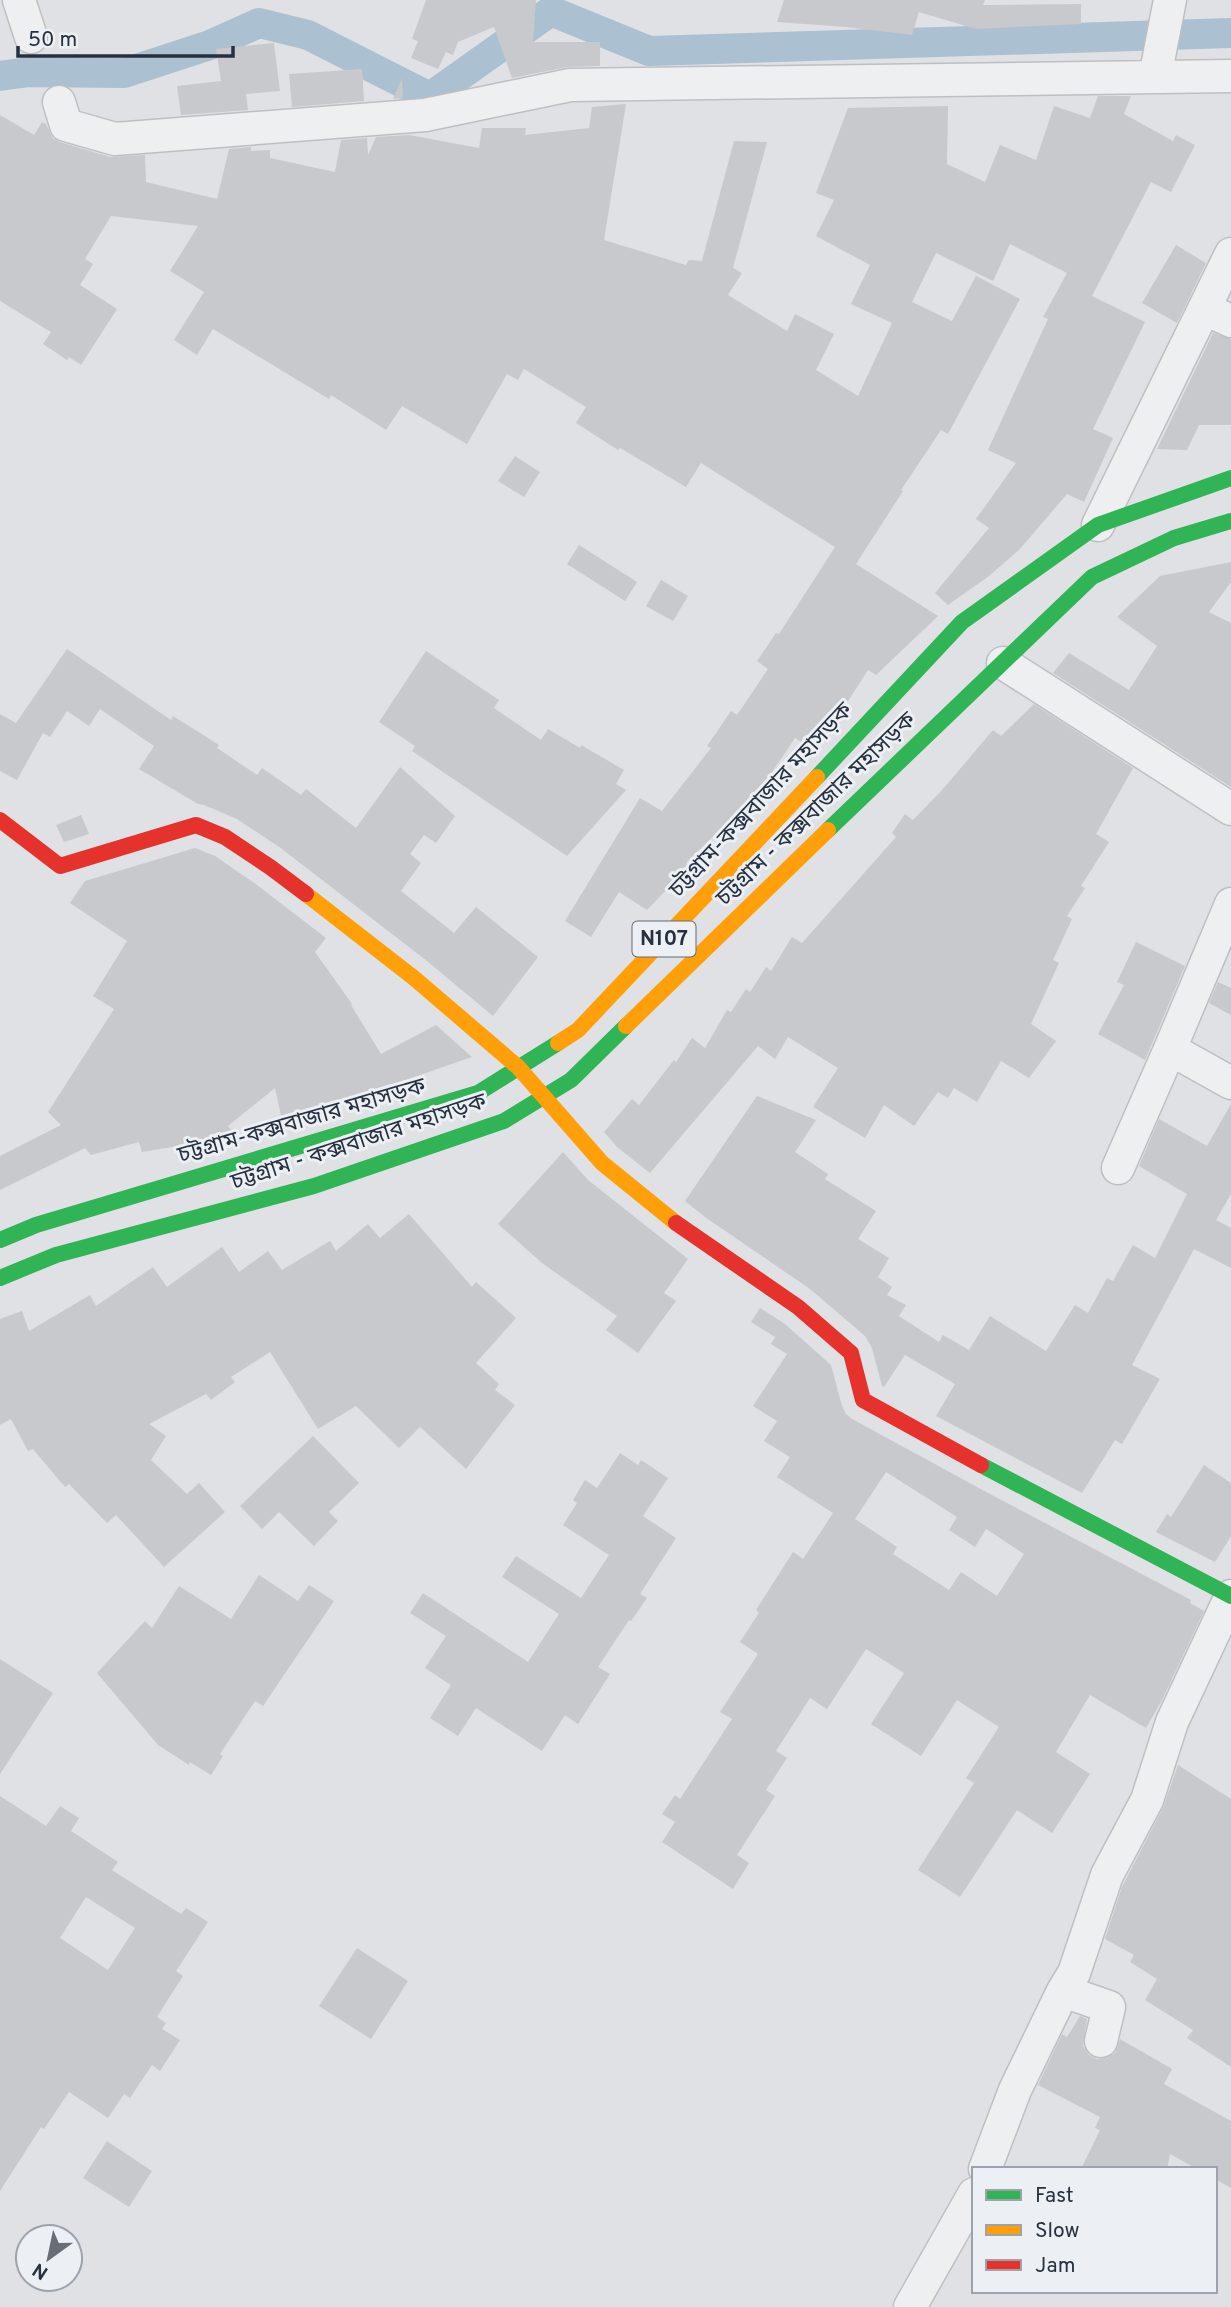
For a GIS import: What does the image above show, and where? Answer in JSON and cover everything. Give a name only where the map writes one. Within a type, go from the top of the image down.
[{"type":"main road","name":"চট্টগ্রাম-কক্সবাজার মহাসড়ক","points":[[0,1240],[36,1225],[478,1093],[578,1030],[962,622],[1098,525],[1231,478]]},
{"type":"main road","name":"চট্টগ্রাম - কক্সবাজার মহাসড়ক","points":[[0,1278],[56,1255],[314,1186],[504,1121],[570,1080],[1092,577],[1174,538],[1231,521]]},
{"type":"main road","points":[[0,820],[60,866],[196,825],[225,837],[270,867],[414,978],[518,1067],[602,1163],[692,1235],[798,1307],[851,1353],[863,1400],[938,1443],[1079,1514],[1231,1596]]},
{"type":"street","points":[[19,0],[31,37]]},
{"type":"street","points":[[1155,77],[1169,2]]},
{"type":"street","points":[[59,102],[66,125],[115,139],[425,115],[570,85],[1231,76]]},
{"type":"street","points":[[1098,525],[1218,315],[1231,254]]},
{"type":"street","points":[[1003,663],[1231,809]]},
{"type":"street","points":[[1118,1168],[1231,904]]},
{"type":"street","points":[[1170,1049],[1231,1083]]},
{"type":"street","points":[[986,2167],[1015,2090],[1074,1973],[1107,1875],[1147,1800],[1172,1722],[1231,1596]]},
{"type":"street","points":[[1063,1991],[1109,2007],[1101,2041]]},
{"type":"street","points":[[910,2307],[972,2198]]},
{"type":"building","points":[[426,0],[536,0],[533,42],[600,42],[600,66],[567,67],[512,78],[494,27],[458,42],[453,55],[446,52],[438,69],[411,58],[418,41],[412,39]]},
{"type":"building","points":[[784,0],[985,0],[983,5],[1081,4],[1081,24],[976,29],[919,12],[912,35],[777,22]]},
{"type":"building","points":[[274,43],[280,91],[246,94],[248,110],[181,115],[177,86],[221,81],[216,49]]},
{"type":"building","points":[[362,69],[364,101],[292,107],[289,74]]},
{"type":"building","points":[[402,78],[403,98],[393,99]]},
{"type":"building","points":[[1098,96],[1131,96],[1124,114],[1173,141],[1176,135],[1195,145],[1171,192],[1151,182],[1092,296],[1145,322],[1093,429],[1113,438],[1084,502],[1067,494],[1019,550],[989,576],[948,605],[935,593],[989,528],[976,519],[1016,463],[988,450],[1048,319],[1043,317],[1067,273],[1010,244],[993,281],[936,253],[912,302],[952,321],[976,276],[1020,299],[948,434],[941,430],[856,564],[938,616],[876,675],[868,670],[843,709],[809,747],[795,738],[760,790],[686,863],[689,866],[647,910],[619,892],[591,937],[565,921],[640,798],[662,811],[711,748],[707,746],[731,711],[737,715],[768,669],[757,661],[776,633],[779,634],[835,547],[701,463],[686,487],[620,448],[618,450],[576,423],[586,407],[524,369],[518,380],[507,374],[467,444],[402,406],[386,430],[331,395],[329,399],[213,329],[197,355],[174,340],[204,292],[170,271],[198,226],[111,216],[85,259],[93,264],[80,285],[117,309],[81,365],[69,357],[67,360],[43,344],[51,332],[0,301],[0,115],[34,135],[42,122],[46,124],[53,138],[60,142],[110,157],[145,155],[146,182],[217,199],[229,149],[251,147],[251,151],[270,150],[270,158],[335,172],[341,140],[367,138],[368,155],[376,137],[409,135],[479,148],[482,128],[526,128],[525,135],[589,128],[592,107],[626,104],[604,240],[686,265],[689,260],[702,261],[734,141],[767,142],[733,268],[742,273],[728,295],[787,331],[795,314],[834,334],[816,370],[858,396],[892,323],[851,304],[870,265],[816,236],[834,200],[816,193],[848,108],[948,106],[947,164],[985,182],[1000,145],[1036,160],[1054,106],[1090,118]]},
{"type":"building","points":[[1176,245],[1206,263],[1177,323],[1142,303]]},
{"type":"building","points":[[1213,333],[1231,339],[1231,425],[1199,425],[1187,450],[1157,449]]},
{"type":"building","points":[[515,456],[540,472],[524,497],[498,481]]},
{"type":"building","points":[[579,545],[637,582],[625,601],[567,564]]},
{"type":"building","points":[[1231,562],[1231,582],[1209,612],[1231,623],[1231,787],[1053,673],[1069,653],[1129,690],[1157,646],[1117,617],[1160,576]]},
{"type":"building","points":[[661,580],[688,596],[673,621],[646,606]]},
{"type":"building","points":[[67,649],[171,720],[173,716],[219,745],[217,748],[257,775],[262,768],[301,795],[306,789],[356,828],[400,767],[455,816],[436,843],[424,835],[410,854],[421,863],[401,891],[454,933],[476,907],[538,957],[493,1016],[427,961],[282,849],[237,819],[198,804],[139,769],[154,746],[100,709],[89,726],[67,711],[50,737],[43,733],[17,780],[0,771],[0,714],[16,723]]},
{"type":"building","points":[[426,651],[499,700],[494,708],[541,740],[548,729],[624,770],[616,784],[626,790],[567,856],[412,751],[415,746],[379,722]]},
{"type":"building","points":[[1034,704],[1133,768],[1096,834],[1109,842],[1081,886],[1085,888],[1067,916],[1072,919],[1053,960],[1059,963],[1031,1024],[1056,1041],[1029,1078],[1001,1061],[977,1102],[954,1088],[948,1098],[938,1092],[914,1126],[884,1105],[865,1138],[813,1107],[838,1068],[788,1037],[775,1059],[758,1046],[650,1173],[617,1147],[604,1132],[632,1099],[639,1105],[674,1060],[676,1062],[692,1038],[705,1048],[727,1010],[731,1012],[746,989],[750,992],[766,967],[771,971],[792,937],[802,943],[896,837],[892,833],[905,814],[913,820],[993,730],[1001,736]]},
{"type":"building","points":[[81,815],[89,834],[64,842],[56,825]]},
{"type":"building","points":[[195,848],[215,856],[326,938],[315,952],[352,1004],[381,1054],[436,1025],[472,1057],[388,1086],[390,1093],[282,1120],[275,1088],[228,1126],[237,1136],[142,1152],[139,1142],[91,1155],[85,1148],[0,1190],[0,1156],[61,1125],[48,1112],[114,1009],[93,996],[127,941],[70,903],[85,881]]},
{"type":"building","points":[[1136,942],[1185,966],[1145,1060],[1098,1034],[1124,985],[1117,982]]},
{"type":"building","points":[[1218,982],[1231,988],[1231,1015],[1209,1003]]},
{"type":"building","points":[[757,1096],[816,1120],[795,1152],[828,1174],[825,1179],[876,1211],[858,1239],[889,1258],[878,1277],[892,1287],[887,1295],[906,1305],[899,1316],[939,1342],[943,1335],[969,1350],[990,1316],[1046,1351],[1075,1305],[1088,1313],[1107,1278],[1113,1281],[1133,1245],[1155,1258],[1187,1194],[1139,1166],[1159,1119],[1207,1146],[1231,1104],[1231,1194],[1216,1220],[1231,1228],[1231,1268],[1194,1249],[1132,1365],[1160,1379],[1122,1444],[1115,1440],[1082,1493],[936,1416],[955,1384],[905,1355],[884,1387],[882,1386],[872,1348],[865,1336],[810,1289],[685,1201]]},
{"type":"building","points":[[563,1152],[588,1180],[688,1259],[664,1293],[676,1301],[638,1353],[606,1330],[617,1316],[542,1263],[498,1224]]},
{"type":"building","points":[[409,1214],[472,1287],[476,1282],[516,1318],[476,1363],[499,1384],[495,1390],[515,1405],[466,1469],[420,1427],[399,1448],[356,1406],[318,1429],[270,1352],[231,1377],[235,1382],[211,1400],[206,1394],[149,1424],[166,1436],[151,1460],[187,1494],[199,1483],[225,1512],[164,1567],[116,1515],[107,1523],[69,1484],[65,1487],[33,1449],[28,1451],[11,1419],[0,1425],[0,1319],[22,1311],[29,1331],[90,1295],[96,1306],[153,1267],[167,1287],[222,1247],[239,1272],[268,1251],[282,1270],[330,1241],[336,1251],[368,1224],[380,1238]]},
{"type":"building","points":[[760,1308],[785,1324],[831,1365],[842,1406],[852,1419],[1191,1600],[1190,1603],[1204,1611],[1146,1728],[1090,1695],[1056,1752],[1090,1774],[1052,1833],[1017,1810],[960,1897],[918,1870],[974,1783],[966,1778],[999,1727],[957,1700],[921,1756],[871,1724],[904,1673],[866,1649],[827,1709],[810,1698],[776,1751],[787,1758],[766,1790],[775,1796],[737,1855],[749,1863],[733,1889],[662,1842],[675,1822],[662,1814],[675,1795],[680,1799],[732,1719],[720,1712],[758,1654],[740,1642],[759,1613],[756,1610],[793,1552],[803,1559],[833,1513],[777,1477],[790,1457],[764,1441],[777,1421],[753,1406],[787,1354],[771,1344],[775,1337],[751,1322]],"holes":[[[886,1472],[957,1517],[949,1530],[975,1547],[986,1529],[1024,1554],[997,1596],[961,1572],[949,1590],[893,1554],[897,1547],[855,1519]]]},
{"type":"building","points":[[313,1436],[359,1483],[329,1512],[338,1521],[314,1546],[279,1512],[262,1529],[240,1506]]},
{"type":"building","points":[[620,1453],[638,1465],[641,1460],[668,1478],[643,1516],[676,1538],[640,1594],[647,1598],[598,1667],[610,1674],[578,1724],[565,1715],[542,1751],[476,1708],[458,1736],[430,1718],[451,1685],[425,1668],[446,1636],[410,1613],[423,1593],[528,1662],[559,1614],[502,1577],[516,1556],[581,1598],[609,1555],[563,1525],[577,1503],[573,1500],[585,1480],[597,1488]]},
{"type":"building","points":[[1204,1465],[1231,1483],[1231,1536],[1215,1562],[1156,1532],[1167,1514],[1171,1517]]},
{"type":"building","points":[[259,1575],[298,1601],[309,1585],[334,1601],[263,1706],[255,1701],[220,1754],[223,1756],[211,1775],[190,1762],[189,1765],[158,1745],[97,1673],[145,1621],[152,1628],[179,1586],[231,1619]]},
{"type":"building","points":[[0,1659],[53,1693],[0,1774]]},
{"type":"building","points":[[1178,1765],[1231,1799],[1231,2067],[1187,2038],[1193,2030],[1145,2000],[1157,1979],[1130,1962],[1134,1955],[1105,1939],[1122,1887],[1163,1808]]},
{"type":"building","points":[[0,1796],[46,1826],[60,1806],[79,1818],[71,1831],[118,1862],[112,1870],[181,1914],[186,1908],[208,1922],[176,1971],[183,1976],[157,2017],[166,2023],[162,2029],[180,2040],[160,2071],[152,2065],[130,2098],[124,2094],[108,2118],[69,2092],[44,2129],[41,2127],[0,2191]],"holes":[[[86,1897],[135,1928],[108,1970],[60,1938]]]},
{"type":"building","points":[[357,1948],[408,1981],[371,2039],[319,2006]]},
{"type":"building","points":[[1080,2016],[1087,2019],[1083,2046],[1089,2055],[1097,2059],[1107,2058],[1115,2053],[1120,2039],[1172,2069],[1164,2084],[1231,2121],[1231,2188],[1217,2180],[1217,2167],[1193,2167],[1170,2154],[1167,2167],[1082,2167],[1100,2130],[1095,2128],[1100,2117],[1038,2085],[1062,2034],[1067,2037]]},
{"type":"building","points":[[107,2141],[152,2171],[129,2207],[83,2178]]},
{"type":"waterway","points":[[0,76],[29,72],[124,73],[210,45],[259,23],[308,35],[430,97],[551,11],[649,51],[1231,33]]},
{"type":"traffic: fast","points":[[817,777],[962,622],[1098,525],[1231,478]]},
{"type":"traffic: fast","points":[[828,830],[1092,577],[1174,538],[1231,521]]},
{"type":"traffic: fast","points":[[0,1278],[56,1255],[314,1186],[504,1121],[571,1080],[626,1026]]},
{"type":"traffic: fast","points":[[0,1240],[36,1225],[478,1093],[558,1043]]},
{"type":"traffic: fast","points":[[981,1465],[1231,1596]]},
{"type":"traffic: slow","points":[[558,1043],[578,1030],[817,777]]},
{"type":"traffic: slow","points":[[626,1026],[828,830]]},
{"type":"traffic: slow","points":[[306,894],[414,978],[518,1067],[602,1163],[676,1223]]},
{"type":"traffic: jam","points":[[0,820],[60,866],[196,825],[225,837],[306,894]]},
{"type":"traffic: jam","points":[[676,1223],[798,1307],[851,1353],[863,1400],[981,1465]]}]
